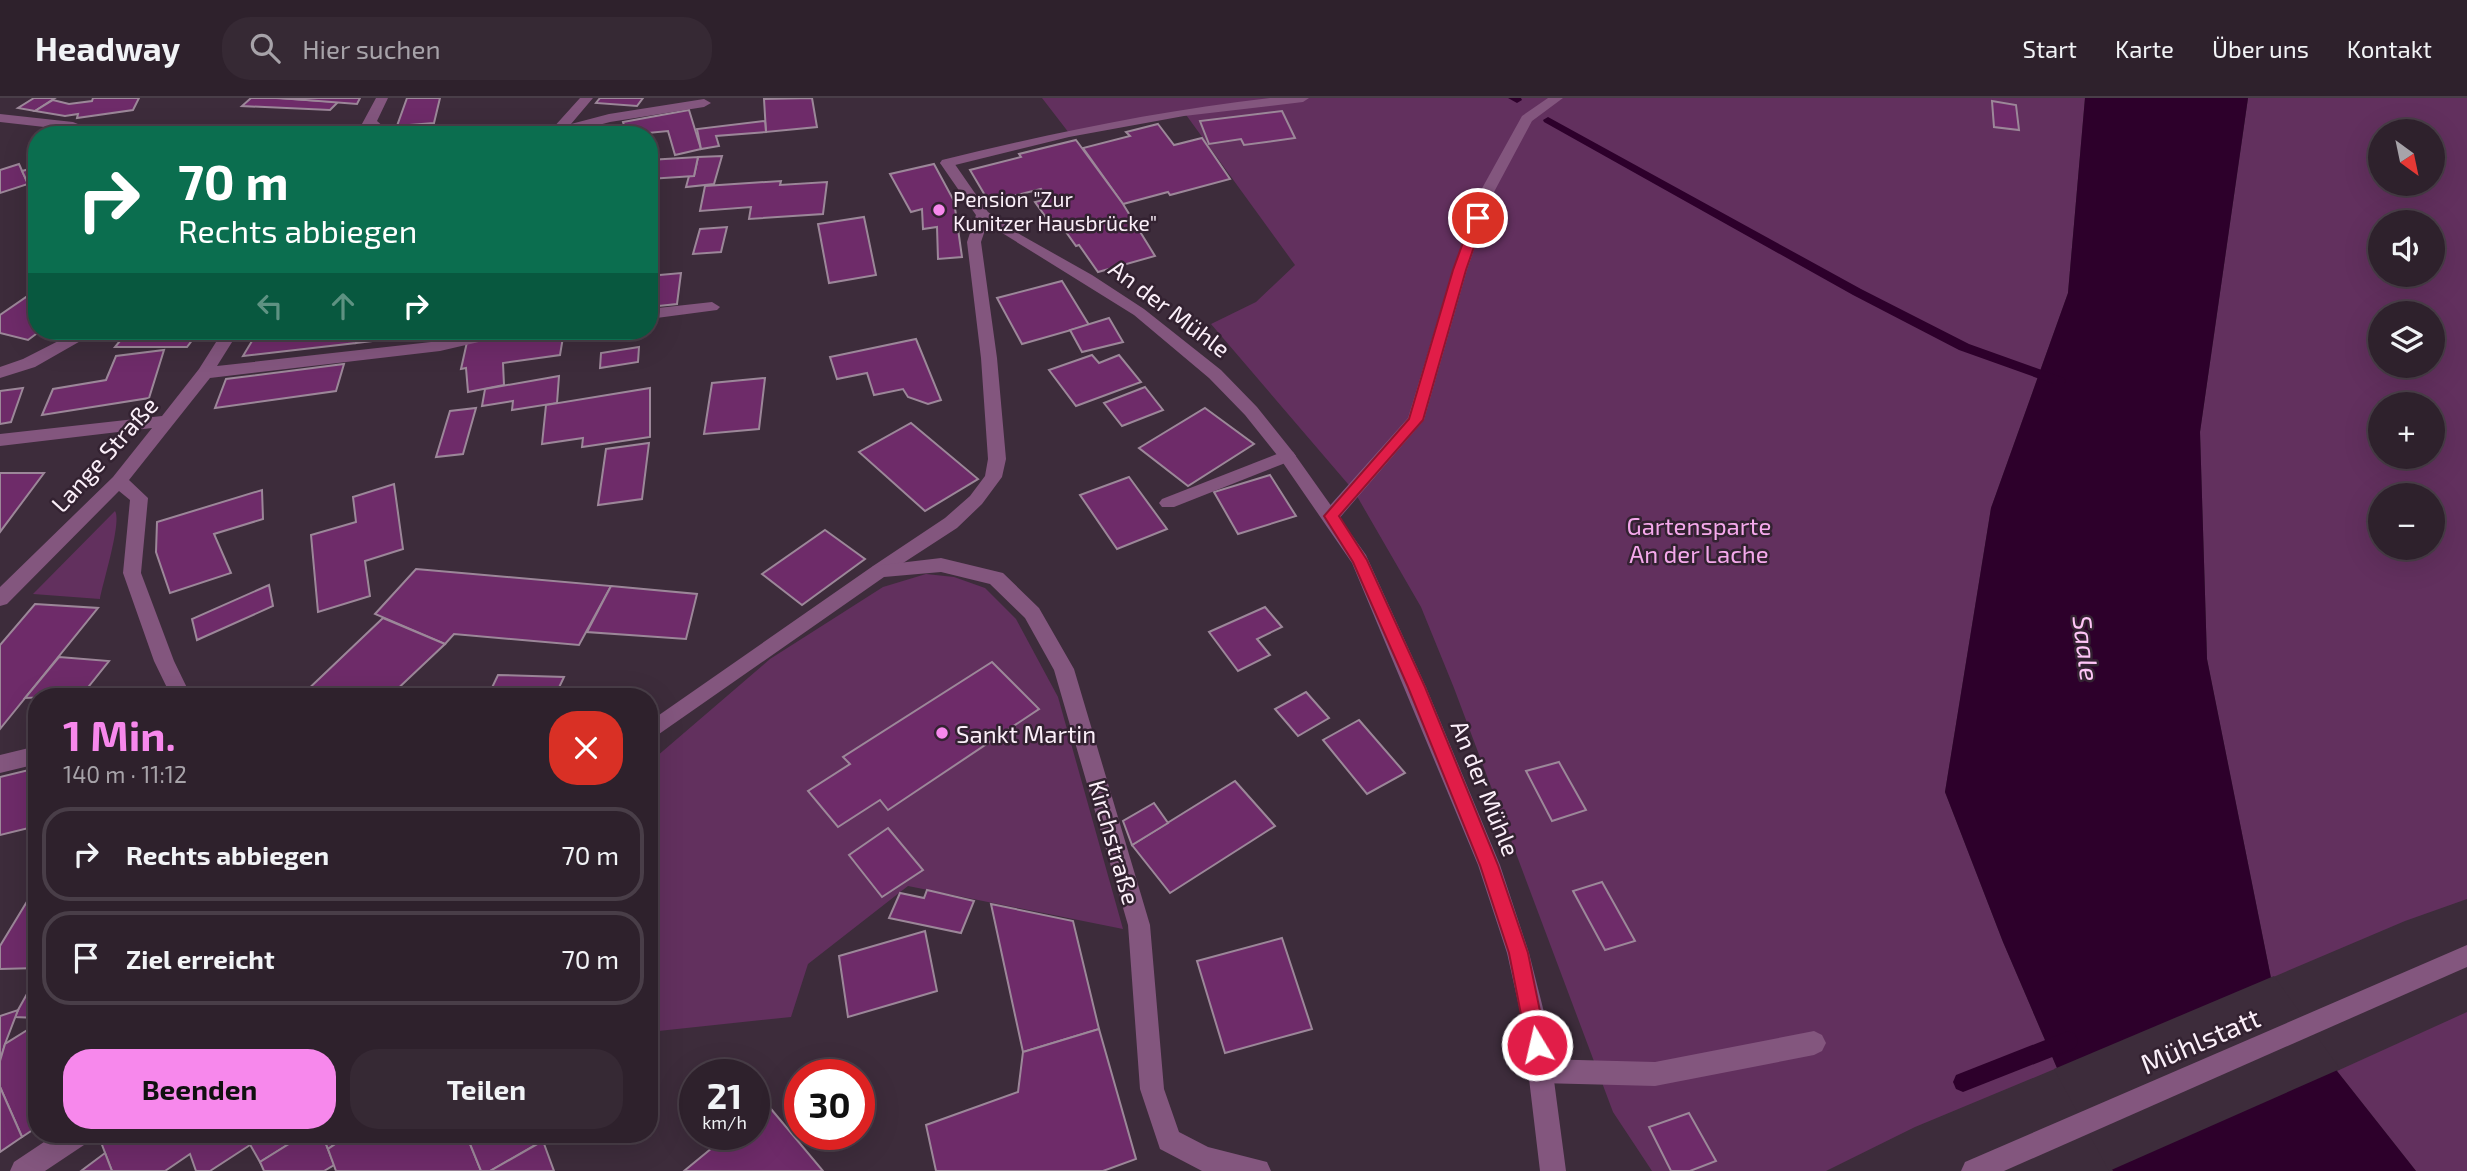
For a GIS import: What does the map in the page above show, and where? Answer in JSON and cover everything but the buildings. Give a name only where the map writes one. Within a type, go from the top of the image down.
[{"type":"street","points":[[368,126],[382,98]]},
{"type":"street","points":[[562,126],[587,98]]},
{"type":"street","name":"An der Mühle","points":[[1303,98],[1184,112],[1095,128],[947,163],[982,215],[1016,238],[1087,278],[1182,344],[1251,411],[1331,516],[1360,560],[1416,687],[1489,865],[1518,953],[1534,1020],[1553,1171]]},
{"type":"street","points":[[1331,516],[1416,420],[1460,270],[1487,192],[1527,119],[1557,98]]},
{"type":"street","points":[[576,126],[704,103]]},
{"type":"street","points":[[1,119],[64,126]]},
{"type":"street","points":[[880,571],[951,523],[976,500],[993,477],[997,459],[989,358],[974,242],[982,215]]},
{"type":"street","points":[[658,313],[712,307]]},
{"type":"street","points":[[0,373],[29,363],[73,340]]},
{"type":"street","name":"Lange Straße","points":[[0,599],[119,481],[205,373],[226,340]]},
{"type":"street","points":[[205,373],[440,346],[465,340]]},
{"type":"street","points":[[0,440],[167,421]]},
{"type":"street","points":[[1168,503],[1287,456]]},
{"type":"street","points":[[119,481],[139,498],[132,573],[164,661],[177,688]]},
{"type":"street","name":"Kirchstraße","points":[[658,727],[880,571],[941,565],[996,578],[1032,613],[1064,669],[1139,925],[1152,1089],[1169,1140],[1204,1159],[1258,1171]]},
{"type":"street","points":[[0,764],[28,757]]},
{"type":"street","name":"Mühlstatt","points":[[1973,1171],[2458,960]]},
{"type":"street","points":[[1540,1071],[1655,1074],[1814,1043]]},
{"type":"street","points":[[23,1171],[65,1143]]},
{"type":"green space","name":"Gartensparte An der Lache","points":[[1042,98],[2085,98],[2068,293],[1991,508],[1945,792],[2003,942],[2057,1068],[1915,1127],[1826,1171],[1652,1171],[1613,1112],[1421,607],[1354,491],[1211,324],[1256,302],[1295,265],[1184,112],[1069,133]]},
{"type":"green space","points":[[2248,98],[2467,98],[2467,899],[2405,921],[2271,978],[2207,659],[2200,432]]},
{"type":"green space","points":[[115,511],[114,539],[100,599],[33,594]]},
{"type":"green space","points":[[926,574],[954,577],[985,588],[1016,619],[1058,697],[1123,929],[908,886],[808,964],[791,1017],[658,1031],[658,755],[770,659],[883,587]]},
{"type":"green space","points":[[2467,1012],[2467,1171],[2416,1171],[2337,1071]]},
{"type":"water","name":"Saale","points":[[2085,98],[2248,98],[2200,432],[2207,659],[2271,978],[2337,1071],[2416,1171],[2113,1171],[2057,1068],[2003,942],[1945,792],[1991,508],[2068,293]]},
{"type":"pier","points":[[2274,976],[2340,1069],[2109,1171],[2054,1069]]},
{"type":"waterway","points":[[1513,98],[1517,100]]},
{"type":"waterway","points":[[1548,120],[1857,292],[1964,347],[2059,381]]},
{"type":"waterway","points":[[1963,1082],[2068,1041]]},
{"type":"place","name":"Pension \"Zur Kunitzer Hausbrücke\"","points":[[939,210]]},
{"type":"place","name":"Sankt Martin","points":[[942,733]]},
{"type":"route","points":[[1478,218],[1416,420],[1331,516],[1360,560],[1416,687],[1489,865],[1518,953],[1534,1020],[1537,1045]]}]
